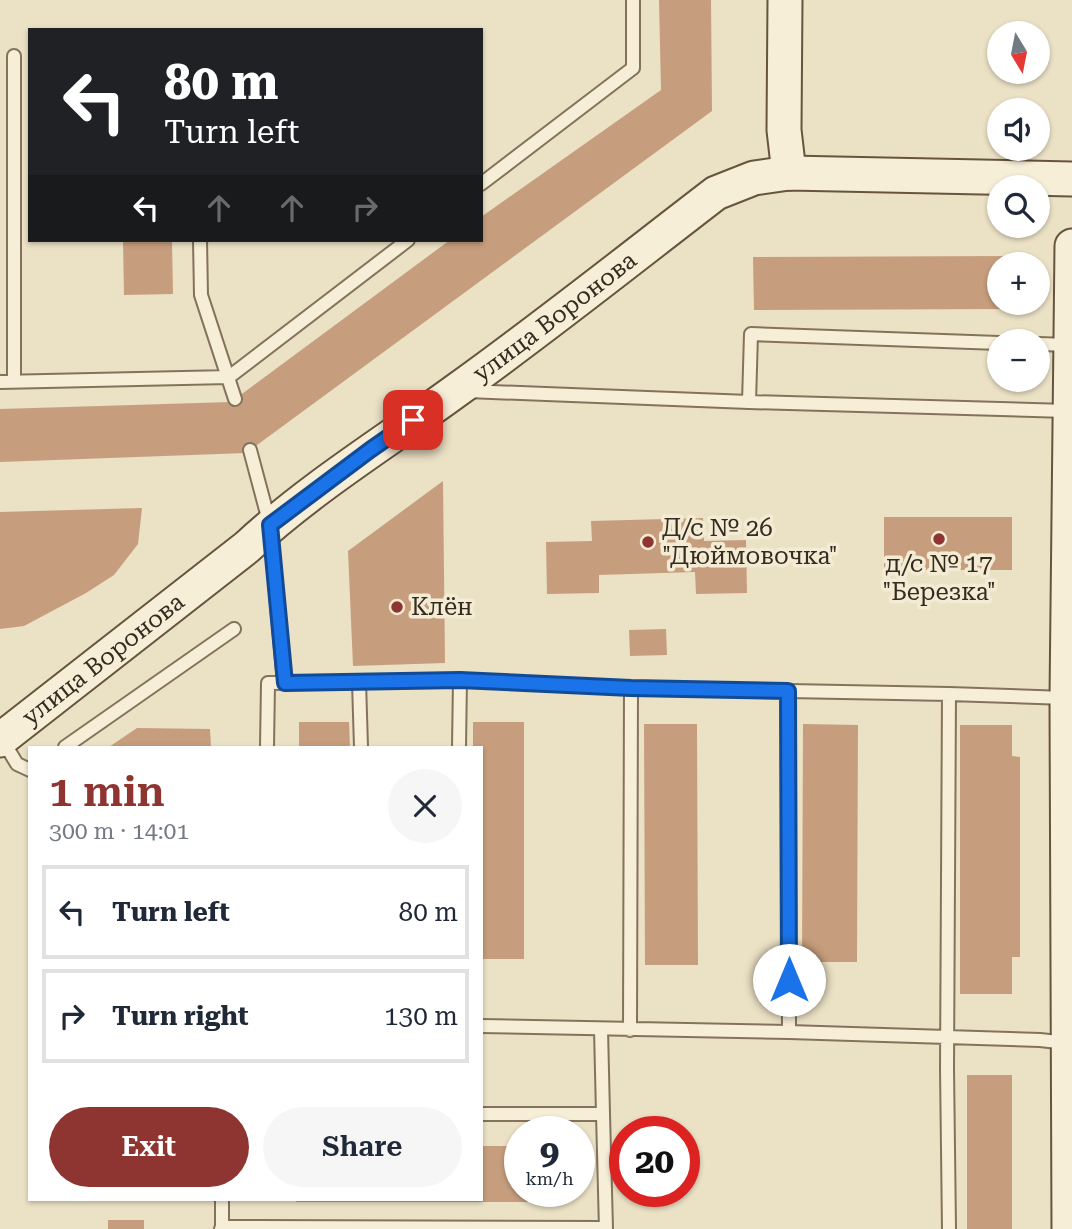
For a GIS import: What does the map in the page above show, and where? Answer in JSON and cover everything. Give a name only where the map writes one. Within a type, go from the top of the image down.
[{"type":"street","points":[[785,0],[784,130],[789,173]]},
{"type":"street","name":"улица Воронова","points":[[1,739],[247,547],[270,525],[370,450],[456,391],[716,193],[754,178],[789,173],[1072,179]]},
{"type":"street","points":[[1069,1229],[1067,698],[1072,246]]},
{"type":"lane","points":[[483,182],[634,68],[633,0]]},
{"type":"lane","points":[[14,56],[14,381]]},
{"type":"lane","points":[[200,242],[201,295],[236,399]]},
{"type":"lane","points":[[0,382],[229,377],[405,242]]},
{"type":"lane","points":[[750,402],[751,334],[987,343]]},
{"type":"lane","points":[[1050,344],[1070,345]]},
{"type":"lane","points":[[456,391],[1070,411]]},
{"type":"lane","points":[[250,450],[270,525],[285,683]]},
{"type":"lane","points":[[66,746],[234,629]]},
{"type":"lane","points":[[267,746],[268,683],[460,680],[631,688],[1067,698]]},
{"type":"lane","points":[[460,680],[460,746]]},
{"type":"lane","points":[[359,682],[361,746]]},
{"type":"lane","points":[[630,1030],[631,688]]},
{"type":"lane","points":[[788,691],[789,1032]]},
{"type":"lane","points":[[949,694],[949,1229]]},
{"type":"lane","points":[[1,739],[18,764],[28,768]]},
{"type":"lane","points":[[483,1026],[789,1032],[1067,1043]]},
{"type":"lane","points":[[222,1201],[221,1228],[606,1228],[601,1029]]},
{"type":"lane","points":[[483,1114],[603,1114]]},
{"type":"building","points":[[659,0],[711,0],[712,111],[246,453],[0,462],[0,409],[231,402],[447,242],[483,242],[483,216],[661,90]]},
{"type":"building","points":[[123,242],[172,242],[173,294],[124,295]]},
{"type":"building","points":[[987,256],[987,309],[754,310],[753,257]]},
{"type":"building","name":"Клён","points":[[443,481],[445,663],[353,666],[348,551]]},
{"type":"building","points":[[142,508],[138,544],[114,575],[24,626],[0,629],[0,512]]},
{"type":"building","points":[[884,517],[1012,517],[1012,570],[884,570]]},
{"type":"building","points":[[703,518],[704,541],[746,540],[747,593],[696,594],[695,572],[599,575],[599,593],[547,594],[546,542],[592,541],[591,521]]},
{"type":"building","points":[[666,629],[667,655],[630,656],[629,630]]},
{"type":"building","points":[[299,722],[349,722],[350,746],[299,746]]},
{"type":"building","points":[[473,722],[524,722],[524,959],[483,959],[483,746],[473,746]]},
{"type":"building","points":[[644,724],[697,724],[698,965],[645,965]]},
{"type":"building","points":[[803,724],[858,725],[857,962],[802,962]]},
{"type":"building","points":[[960,725],[1012,725],[1012,756],[1020,757],[1020,957],[1012,957],[1012,994],[960,994]]},
{"type":"building","points":[[137,728],[210,729],[211,746],[110,746]]},
{"type":"building","points":[[967,1075],[1012,1075],[1012,1229],[967,1229]]},
{"type":"building","points":[[483,1146],[504,1146],[504,1202],[296,1201],[483,1201]]},
{"type":"building","points":[[108,1220],[144,1220],[144,1229],[108,1229]]},
{"type":"place","name":"д/с № 17 \"Березка\"","points":[[939,539]]},
{"type":"place","name":"Д/с № 26 \"Дюймовочка\"","points":[[648,542]]},
{"type":"place","name":"Клён","points":[[397,607]]},
{"type":"route","points":[[413,420],[270,525],[285,683],[460,680],[631,688],[788,691],[789,980]]}]
